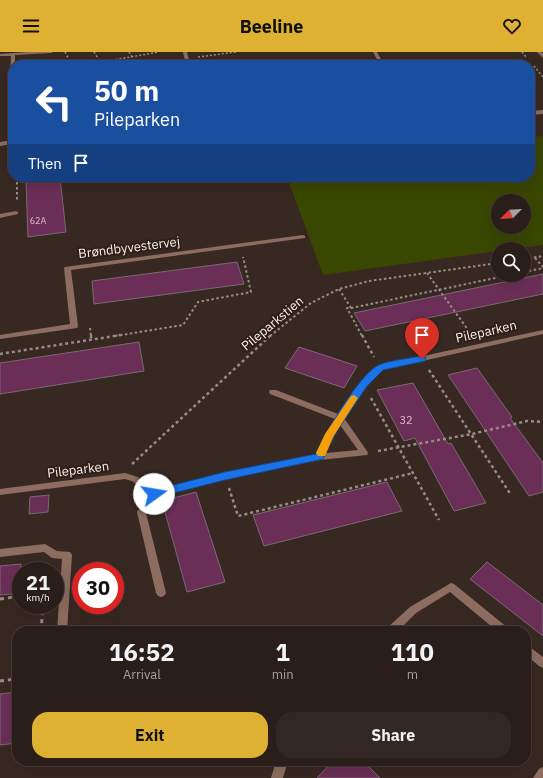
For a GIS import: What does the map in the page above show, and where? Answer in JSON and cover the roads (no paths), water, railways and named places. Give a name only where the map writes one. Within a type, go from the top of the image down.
[{"type":"street","points":[[0,55],[51,52]]},
{"type":"street","points":[[539,52],[543,57]]},
{"type":"street","points":[[13,54],[13,60]]},
{"type":"street","points":[[0,216],[16,213]]},
{"type":"street","name":"Brøndbyvestervej","points":[[0,337],[74,326],[67,268],[303,237]]},
{"type":"street","name":"Pileparken","points":[[340,418],[364,384],[380,368],[543,332]]},
{"type":"street","points":[[161,593],[141,512],[154,494],[225,476],[320,457],[364,453],[340,418],[273,392]]},
{"type":"street","points":[[320,457],[328,436],[340,418]]},
{"type":"street","name":"Pileparken","points":[[0,492],[124,476],[135,479],[154,494]]},
{"type":"street","points":[[0,554],[45,548],[55,556],[67,555],[62,626]]},
{"type":"street","points":[[396,626],[413,610],[451,587],[498,626]]},
{"type":"street","points":[[531,653],[543,663]]},
{"type":"street","points":[[277,778],[281,766]]},
{"type":"street","points":[[539,778],[543,773]]}]
